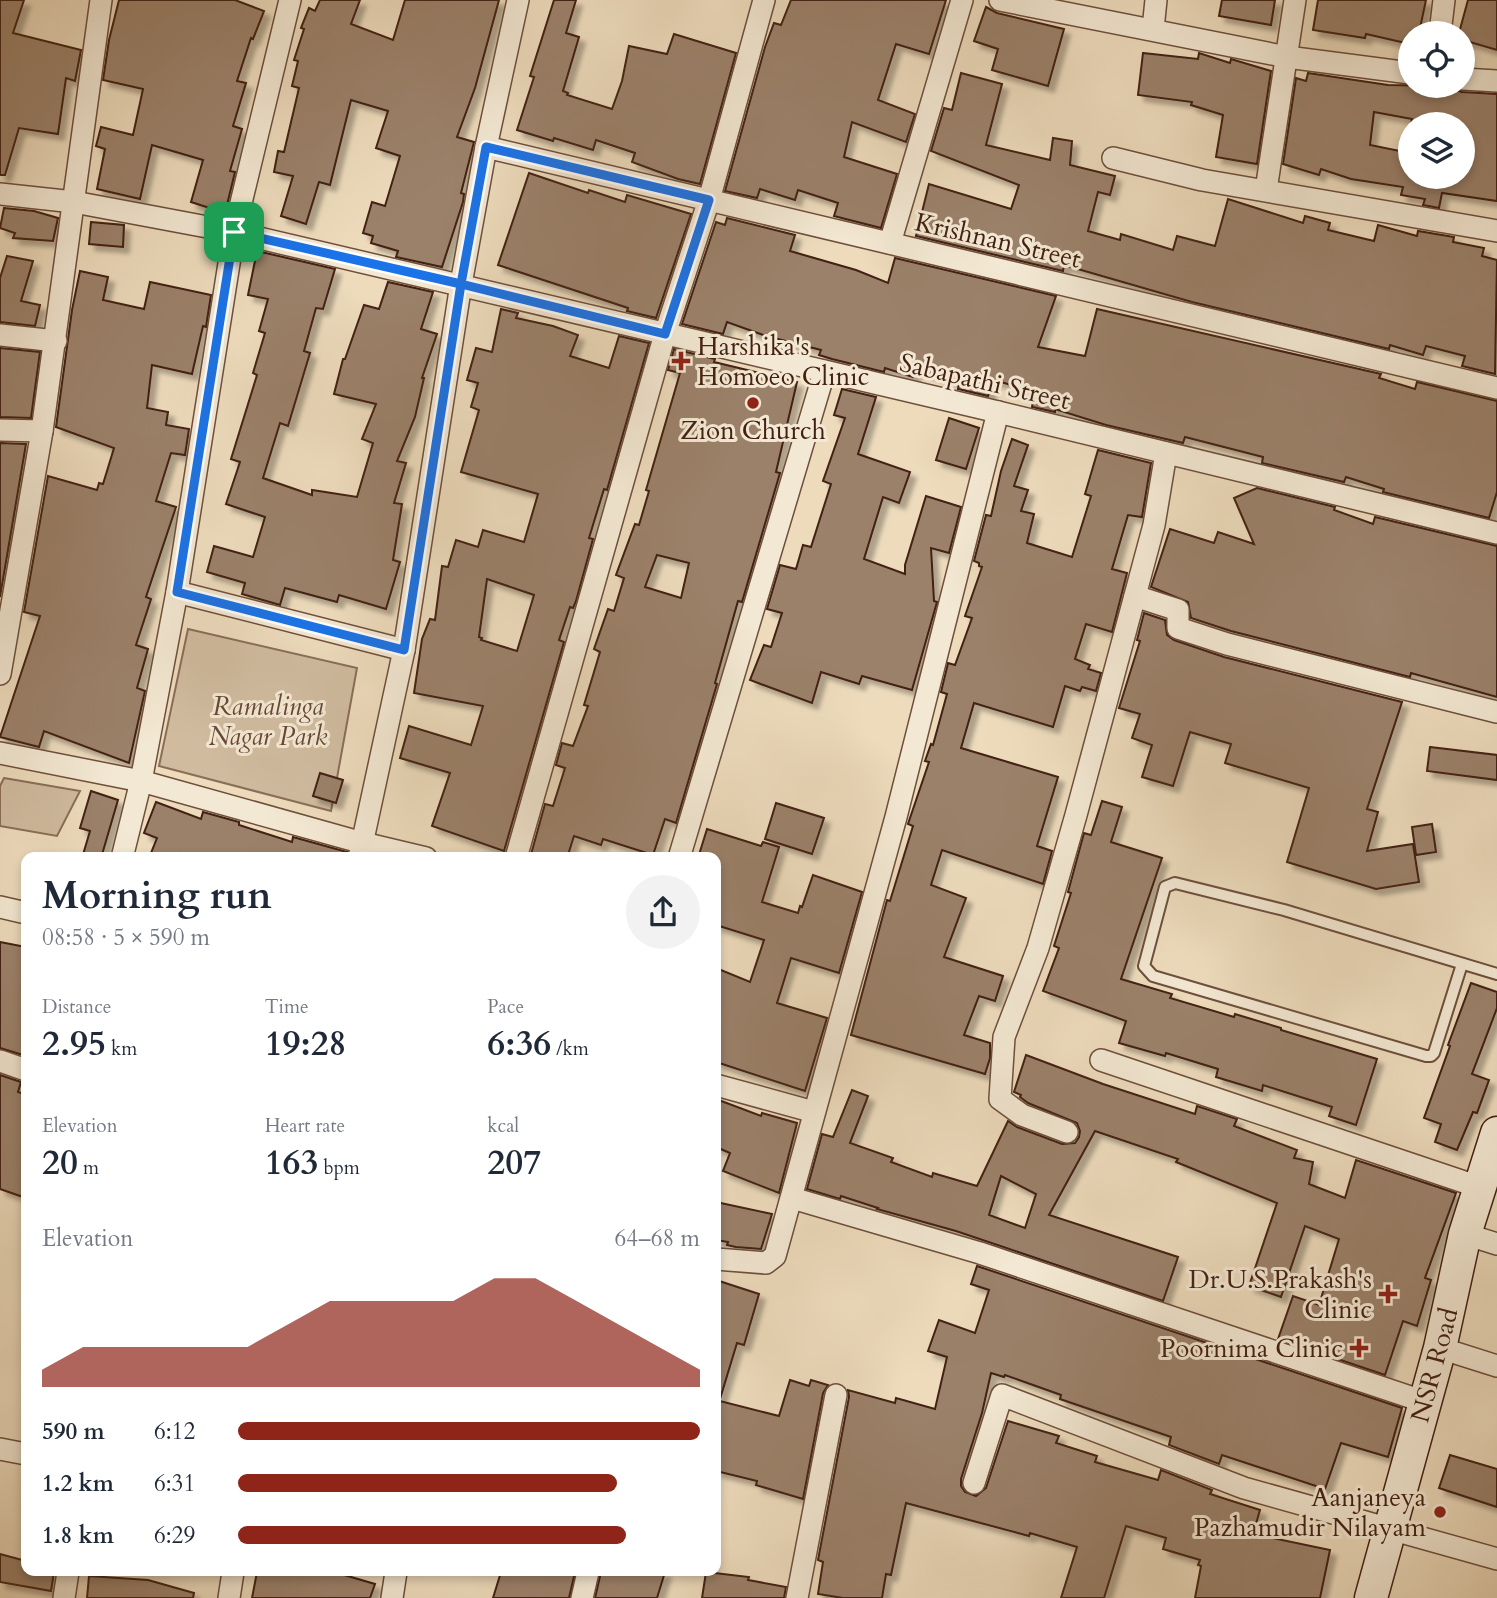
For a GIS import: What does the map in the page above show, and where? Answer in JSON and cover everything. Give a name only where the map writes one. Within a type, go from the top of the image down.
[{"type":"main road","name":"NSR Road","points":[[1371,1598],[1440,1348],[1465,1234],[1497,1133]]},
{"type":"street","points":[[0,674],[42,431],[101,0]]},
{"type":"street","points":[[123,852],[141,781],[177,592],[234,232],[290,0]]},
{"type":"street","points":[[0,753],[141,781],[361,850],[404,650],[461,284],[486,147],[518,0]]},
{"type":"street","points":[[518,852],[665,334],[709,200],[764,0]]},
{"type":"street","points":[[890,243],[962,0]]},
{"type":"street","points":[[1000,0],[1287,57],[1398,72]]},
{"type":"street","points":[[1153,29],[1156,0]]},
{"type":"street","points":[[1266,190],[1295,0]]},
{"type":"street","points":[[1441,21],[1444,0]]},
{"type":"street","points":[[1475,80],[1497,81]]},
{"type":"street","name":"Krishnan Street","points":[[486,147],[1497,388]]},
{"type":"street","points":[[1113,158],[1202,180],[1497,231]]},
{"type":"street","name":"Sabapathi Street","points":[[0,194],[74,202],[234,232],[1497,533]]},
{"type":"street","points":[[0,335],[55,341]]},
{"type":"street","points":[[682,852],[824,373]]},
{"type":"street","points":[[721,1259],[766,1263],[775,1256],[897,817],[998,412]]},
{"type":"street","points":[[0,430],[42,431]]},
{"type":"street","points":[[1067,1132],[1022,1115],[1000,1099],[1004,1037],[1038,948],[1154,525],[1166,453]]},
{"type":"street","points":[[177,592],[404,650]]},
{"type":"street","points":[[1135,596],[1178,610],[1178,628],[1227,644],[1497,712]]},
{"type":"street","points":[[0,907],[21,912]]},
{"type":"street","points":[[1101,1060],[1479,1187]]},
{"type":"street","points":[[0,1061],[21,1068]]},
{"type":"street","points":[[721,1086],[814,1112]]},
{"type":"street","points":[[792,1198],[980,1253],[1425,1402]]},
{"type":"street","points":[[1465,1234],[1497,1244]]},
{"type":"street","points":[[1440,1348],[1497,1366]]},
{"type":"street","points":[[797,1598],[836,1395]]},
{"type":"street","points":[[974,1483],[1002,1395],[1244,1488],[1497,1559]]},
{"type":"street","points":[[0,1449],[21,1453]]},
{"type":"street","points":[[64,1598],[67,1576]]},
{"type":"street","points":[[229,1598],[232,1576]]},
{"type":"street","points":[[392,1598],[395,1576]]},
{"type":"street","points":[[582,1598],[587,1576]]},
{"type":"lane","points":[[1462,964],[1431,1056],[1153,976],[1144,966],[1166,887],[1175,883],[1284,911],[1497,974]]},
{"type":"green space","name":"Ramalinga Nagar Park","points":[[188,629],[357,668],[331,811],[159,766]]},
{"type":"green space","points":[[4,778],[80,791],[57,836],[0,826],[0,786]]},
{"type":"building","points":[[0,0],[24,0],[13,33],[81,50],[75,81],[66,78],[58,134],[19,128],[5,175],[0,175]]},
{"type":"building","points":[[119,0],[235,0],[264,11],[253,39],[251,38],[237,81],[246,83],[233,126],[242,129],[230,171],[235,172],[225,213],[191,202],[203,160],[152,145],[140,199],[97,189],[105,149],[96,146],[101,127],[133,135],[143,89],[103,80]]},
{"type":"building","points":[[320,0],[360,0],[351,24],[393,40],[405,0],[499,0],[475,88],[457,137],[474,142],[461,193],[464,194],[463,202],[442,267],[396,257],[398,251],[371,243],[373,236],[363,233],[372,202],[385,206],[400,156],[376,148],[388,111],[351,100],[330,185],[319,182],[306,224],[281,216],[293,176],[274,172],[278,151],[284,152],[299,88],[292,86],[298,61],[294,60],[304,29],[301,28],[309,8],[315,11]]},
{"type":"building","points":[[554,0],[576,0],[566,33],[579,37],[563,91],[568,93],[567,95],[612,109],[622,81],[629,46],[667,54],[674,34],[736,53],[700,184],[632,162],[635,153],[596,140],[593,150],[517,130],[534,77],[530,76]]},
{"type":"building","points":[[791,0],[946,0],[929,54],[896,44],[878,100],[915,114],[906,142],[852,122],[844,157],[897,174],[881,228],[834,216],[838,203],[798,190],[795,200],[760,189],[757,198],[725,191],[765,47],[774,23],[781,25]]},
{"type":"building","points":[[1222,0],[1275,0],[1271,25],[1219,16]]},
{"type":"building","points":[[1318,0],[1426,0],[1422,21],[1398,21],[1398,41],[1366,34],[1365,38],[1313,30]]},
{"type":"building","points":[[1468,0],[1497,0],[1497,50],[1475,44],[1475,21],[1462,21]]},
{"type":"building","points":[[986,7],[997,13],[1064,29],[1048,86],[992,70],[998,49],[974,41]]},
{"type":"building","points":[[1143,53],[1198,59],[1199,53],[1230,63],[1231,59],[1271,71],[1257,164],[1216,157],[1223,115],[1191,105],[1192,102],[1138,95]]},
{"type":"building","points":[[961,73],[1002,84],[986,145],[1050,160],[1053,138],[1072,141],[1070,165],[1115,176],[1110,195],[1098,192],[1088,231],[1120,240],[1121,234],[1173,250],[1177,236],[1215,246],[1228,199],[1303,223],[1305,216],[1330,223],[1328,230],[1374,241],[1378,225],[1417,236],[1418,231],[1454,237],[1453,242],[1484,248],[1482,256],[1497,260],[1495,374],[1462,366],[1465,356],[1426,346],[1423,355],[1390,345],[1389,349],[1192,302],[1064,265],[1063,271],[916,236],[929,184],[1011,209],[1019,185],[931,151],[944,108],[952,110]]},
{"type":"building","points":[[1308,73],[1398,85],[1398,98],[1475,98],[1475,93],[1497,94],[1497,201],[1442,193],[1439,208],[1423,205],[1425,199],[1401,195],[1402,189],[1475,189],[1475,112],[1398,112],[1398,116],[1374,112],[1370,145],[1398,151],[1398,186],[1351,179],[1321,169],[1319,175],[1283,164],[1296,78],[1306,81]]},
{"type":"building","points":[[529,173],[588,193],[589,190],[625,202],[627,195],[691,214],[656,318],[627,311],[628,308],[498,265]]},
{"type":"building","points":[[4,208],[34,211],[58,218],[53,241],[13,238],[15,233],[0,228]]},
{"type":"building","points":[[727,218],[795,235],[790,251],[856,270],[888,283],[895,258],[1056,296],[1038,347],[1085,356],[1097,309],[1381,374],[1379,378],[1415,389],[1417,382],[1497,401],[1497,492],[1489,518],[1383,492],[1384,489],[1346,477],[1344,482],[1262,463],[1263,457],[1185,437],[1183,443],[1106,425],[1055,409],[1055,412],[1032,407],[1035,392],[994,380],[988,396],[958,389],[959,383],[916,369],[913,377],[885,368],[884,372],[832,359],[819,355],[821,350],[766,336],[727,322],[723,334],[682,324],[716,222],[725,225]]},
{"type":"building","points":[[91,222],[124,225],[123,247],[89,244]]},
{"type":"building","points":[[257,251],[335,269],[323,309],[316,308],[304,351],[310,353],[288,426],[280,423],[263,478],[312,495],[312,490],[357,497],[373,443],[362,439],[376,404],[334,394],[343,359],[364,305],[379,309],[388,282],[433,292],[421,329],[437,334],[422,378],[415,417],[397,461],[406,463],[394,503],[402,504],[393,560],[400,562],[386,609],[339,595],[337,602],[285,588],[280,605],[242,594],[245,583],[207,572],[214,546],[253,557],[265,517],[226,504],[240,462],[231,459],[257,375],[253,373],[265,333],[259,331],[268,299],[248,295]]},
{"type":"building","points":[[7,256],[33,261],[21,301],[40,305],[35,326],[0,322],[0,278]]},
{"type":"building","points":[[80,271],[108,277],[103,300],[144,309],[150,282],[211,295],[206,327],[203,326],[192,374],[152,365],[147,408],[168,412],[166,425],[189,429],[185,455],[171,453],[156,501],[176,507],[146,597],[151,599],[136,645],[148,649],[137,688],[145,691],[129,763],[44,731],[39,747],[0,737],[40,616],[24,612],[48,476],[97,490],[99,483],[103,484],[114,448],[56,427]]},
{"type":"building","points":[[501,309],[518,313],[516,318],[578,335],[570,356],[609,368],[619,336],[649,343],[607,490],[604,489],[589,538],[593,539],[576,601],[573,608],[570,607],[559,640],[564,642],[504,851],[432,826],[450,773],[400,758],[409,726],[471,745],[483,706],[414,693],[422,639],[430,619],[435,620],[442,566],[448,567],[456,540],[478,547],[483,530],[524,542],[538,494],[461,472],[479,410],[471,407],[478,383],[467,380],[476,348],[492,352]],"holes":[[[487,579],[534,595],[517,651],[481,640],[479,637]]]},
{"type":"building","points":[[0,348],[40,352],[31,418],[0,417]]},
{"type":"building","points":[[674,349],[715,359],[714,362],[797,382],[776,472],[780,473],[742,602],[738,601],[676,823],[665,819],[654,852],[644,852],[603,839],[601,845],[574,836],[569,852],[532,852],[545,804],[553,806],[565,768],[556,765],[562,743],[573,746],[588,706],[584,705],[600,652],[594,649],[608,609],[614,611],[624,578],[616,575],[635,524],[639,525],[649,491],[646,490],[680,373],[668,370]],"holes":[[[657,555],[689,563],[681,598],[645,587]]]},
{"type":"building","points":[[842,389],[876,397],[858,454],[910,472],[899,503],[883,497],[864,559],[905,574],[905,565],[926,496],[961,507],[949,553],[931,548],[934,601],[937,602],[912,690],[862,676],[859,684],[821,672],[812,703],[750,680],[764,645],[771,647],[782,613],[767,609],[780,565],[796,569],[803,545],[811,547],[831,484],[823,481],[845,418],[834,415]]},
{"type":"building","points":[[949,418],[979,428],[966,469],[936,460]]},
{"type":"building","points":[[1012,439],[1028,445],[1014,486],[1028,490],[1021,511],[1034,514],[1027,543],[1072,557],[1091,496],[1085,494],[1098,450],[1151,463],[1142,517],[1128,515],[1112,569],[1127,573],[1112,632],[1086,624],[1075,659],[1090,665],[1088,669],[1101,673],[1096,691],[1082,687],[1080,691],[1065,686],[1053,727],[974,703],[961,748],[1058,777],[1037,846],[1052,851],[1043,884],[942,850],[931,885],[966,898],[944,957],[1003,976],[995,1001],[979,996],[964,1035],[990,1043],[990,1058],[985,1074],[851,1035],[887,900],[890,901],[913,826],[908,824],[929,762],[925,761],[931,744],[933,745],[947,694],[941,692],[948,663],[955,665],[972,618],[965,616],[982,567],[974,561],[986,515],[991,516],[1001,471]]},
{"type":"building","points":[[0,443],[26,444],[0,597]]},
{"type":"building","points":[[1257,488],[1335,507],[1334,510],[1373,524],[1375,517],[1497,546],[1497,697],[1411,673],[1410,677],[1231,631],[1191,618],[1188,602],[1151,587],[1170,529],[1214,543],[1218,532],[1254,544],[1234,498]]},
{"type":"building","points":[[1144,613],[1165,620],[1167,635],[1174,640],[1224,657],[1402,702],[1367,809],[1378,812],[1367,851],[1413,844],[1419,882],[1376,889],[1287,862],[1309,788],[1225,763],[1231,744],[1190,732],[1173,786],[1142,777],[1152,745],[1132,738],[1140,714],[1119,708],[1140,641],[1137,640]]},
{"type":"building","points":[[1430,747],[1497,755],[1497,780],[1427,771]]},
{"type":"building","points":[[320,773],[343,780],[336,803],[313,796]]},
{"type":"building","points":[[91,791],[118,800],[103,852],[84,852],[90,831],[80,828]]},
{"type":"building","points":[[1102,801],[1122,807],[1111,842],[1162,858],[1121,979],[1172,994],[1170,998],[1234,1017],[1235,1014],[1377,1059],[1356,1125],[1329,1116],[1332,1107],[1263,1085],[1262,1091],[1216,1077],[1218,1069],[1166,1053],[1165,1056],[1119,1043],[1126,1021],[1043,991],[1059,948],[1054,946],[1071,893],[1068,892],[1084,833],[1091,835]]},
{"type":"building","points":[[156,802],[201,819],[203,812],[292,842],[293,837],[347,852],[151,852],[157,838],[144,833]]},
{"type":"building","points":[[776,803],[824,818],[812,854],[765,839]]},
{"type":"building","points":[[1432,824],[1436,852],[1416,855],[1412,827]]},
{"type":"building","points":[[707,829],[761,846],[763,842],[779,847],[762,902],[798,913],[813,875],[862,892],[839,973],[791,958],[777,1003],[827,1018],[805,1091],[721,1064],[721,970],[750,982],[764,940],[721,927],[721,852],[700,852]]},
{"type":"building","points":[[0,942],[21,946],[21,1054],[0,1048]]},
{"type":"building","points":[[1471,983],[1497,992],[1497,1008],[1472,1074],[1489,1080],[1477,1113],[1473,1112],[1457,1150],[1435,1142],[1441,1124],[1424,1118]]},
{"type":"building","points":[[1026,1055],[1195,1114],[1197,1106],[1237,1119],[1234,1126],[1297,1150],[1294,1158],[1313,1162],[1309,1184],[1345,1198],[1356,1160],[1456,1193],[1425,1278],[1431,1280],[1417,1326],[1403,1321],[1385,1375],[1278,1339],[1293,1296],[1319,1305],[1339,1239],[1305,1226],[1281,1297],[1249,1286],[1277,1203],[1176,1162],[1178,1159],[1095,1131],[1049,1215],[1178,1257],[1163,1301],[956,1231],[841,1196],[840,1199],[807,1189],[822,1134],[833,1137],[852,1090],[868,1096],[850,1143],[893,1158],[891,1162],[932,1177],[933,1173],[977,1186],[1008,1121],[1062,1144],[1075,1143],[1080,1131],[1077,1123],[1028,1103],[1014,1092]],"holes":[[[1001,1176],[1036,1194],[1025,1228],[989,1215]]]},
{"type":"building","points":[[0,1075],[21,1082],[18,1092],[21,1093],[21,1196],[0,1189]]},
{"type":"building","points":[[721,1101],[761,1116],[762,1113],[797,1123],[779,1193],[723,1171],[730,1153],[721,1149]]},
{"type":"building","points":[[721,1203],[772,1214],[761,1249],[736,1247],[727,1245],[728,1242],[721,1241]]},
{"type":"building","points":[[977,1266],[1402,1408],[1388,1457],[1341,1443],[1325,1489],[1222,1455],[1219,1464],[1169,1445],[1171,1437],[1060,1399],[1061,1395],[1005,1375],[1004,1377],[991,1373],[982,1413],[961,1479],[965,1492],[976,1496],[986,1488],[1008,1421],[1059,1436],[1056,1443],[1097,1456],[1095,1462],[1158,1480],[1161,1470],[1212,1490],[1210,1494],[1260,1510],[1253,1534],[1330,1550],[1320,1598],[1195,1598],[1200,1560],[1163,1549],[1166,1538],[1126,1526],[1104,1598],[1061,1598],[1077,1547],[906,1503],[891,1575],[886,1574],[882,1598],[843,1598],[818,1594],[823,1562],[818,1560],[849,1397],[848,1390],[895,1403],[896,1398],[935,1409],[947,1357],[928,1351],[939,1320],[975,1333],[989,1290],[971,1284]]},
{"type":"building","points":[[721,1282],[759,1294],[744,1345],[737,1343],[721,1396]]},
{"type":"building","points":[[790,1380],[809,1386],[811,1380],[828,1385],[823,1393],[803,1499],[756,1485],[757,1481],[721,1472],[721,1401],[779,1416]]},
{"type":"building","points":[[1450,1455],[1497,1469],[1497,1507],[1439,1488]]},
{"type":"building","points":[[0,1554],[21,1560],[21,1576],[53,1576],[51,1591],[0,1582]]},
{"type":"building","points":[[721,1574],[749,1577],[748,1580],[786,1587],[784,1598],[702,1598],[705,1576],[721,1576]]},
{"type":"building","points":[[89,1576],[148,1580],[194,1593],[193,1598],[87,1598]]},
{"type":"building","points":[[256,1576],[348,1576],[375,1584],[370,1598],[252,1598]]},
{"type":"building","points":[[500,1576],[574,1576],[569,1598],[493,1598]]},
{"type":"building","points":[[600,1576],[664,1576],[657,1598],[595,1598]]},
{"type":"place","name":"Harshika's Homoeo Clinic","points":[[681,361]]},
{"type":"place","name":"Zion Church","points":[[753,403]]},
{"type":"place","name":"Dr.U.S.Prakash's Clinic","points":[[1388,1294]]},
{"type":"place","name":"Poornima Clinic","points":[[1359,1348]]},
{"type":"place","name":"Aanjaneya Pazhamudir Nilayam","points":[[1440,1512]]},
{"type":"route","points":[[234,232],[177,592],[404,650],[461,284],[665,334],[709,200],[486,147],[461,284],[234,232]]}]
